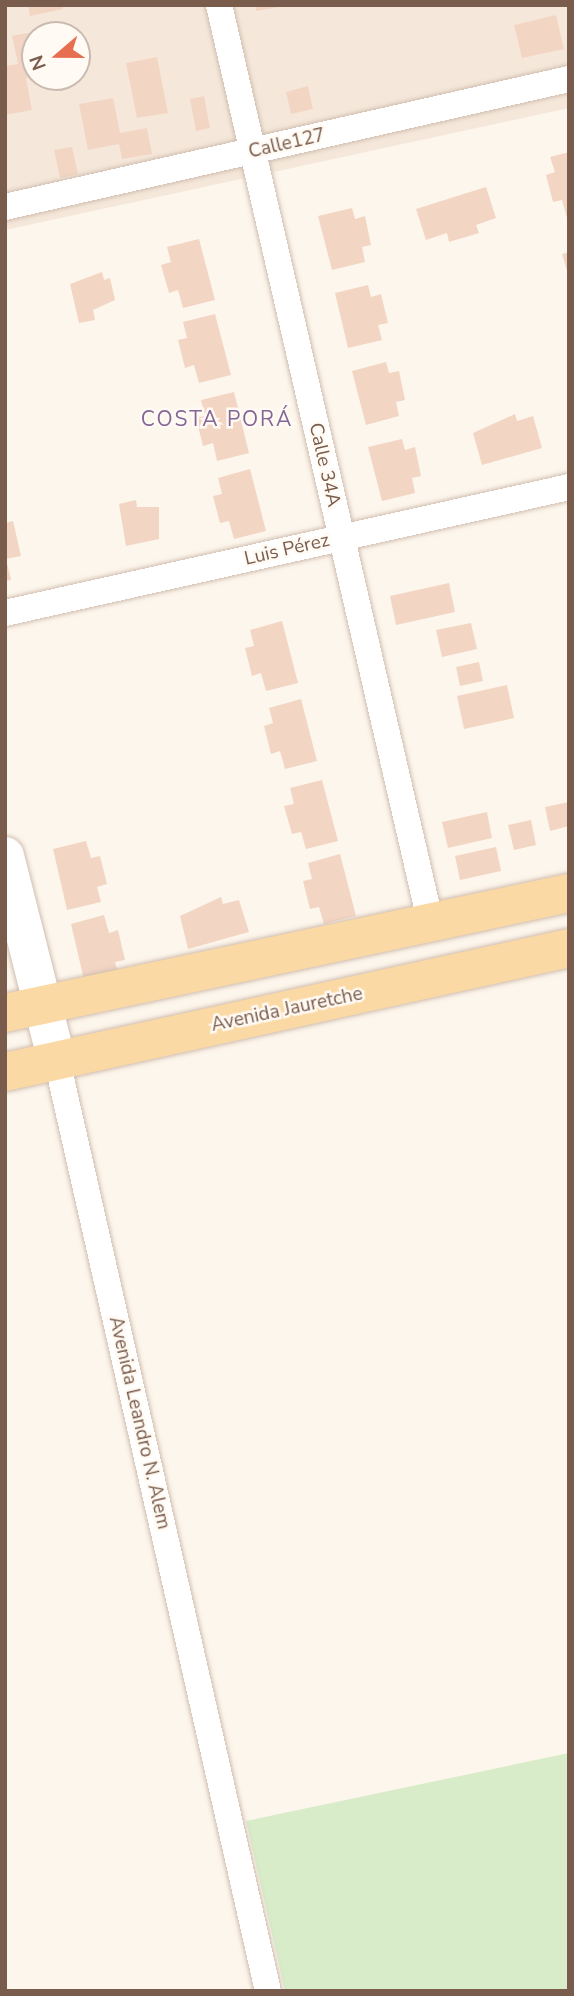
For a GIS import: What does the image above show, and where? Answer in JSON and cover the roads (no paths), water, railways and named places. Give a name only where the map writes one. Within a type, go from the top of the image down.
[{"type":"main road","name":"Avenida Leandro N. Alem","points":[[5,856],[50,1033]]},
{"type":"main road","name":"Avenida Jauretche","points":[[5,1072],[50,1033],[431,925],[569,893]]},
{"type":"main road","name":"Avenida Jauretche","points":[[5,1013],[50,1033],[569,948]]},
{"type":"street","name":"Calle 34A","points":[[219,5],[431,925]]},
{"type":"street","name":"Calle127","points":[[5,207],[569,79]]},
{"type":"street","name":"Luis Pérez","points":[[5,613],[569,487]]},
{"type":"street","name":"Avenida Leandro N. Alem","points":[[50,1033],[268,1991]]},
{"type":"district","name":"COSTA PORÁ","points":[[217,419]]}]
